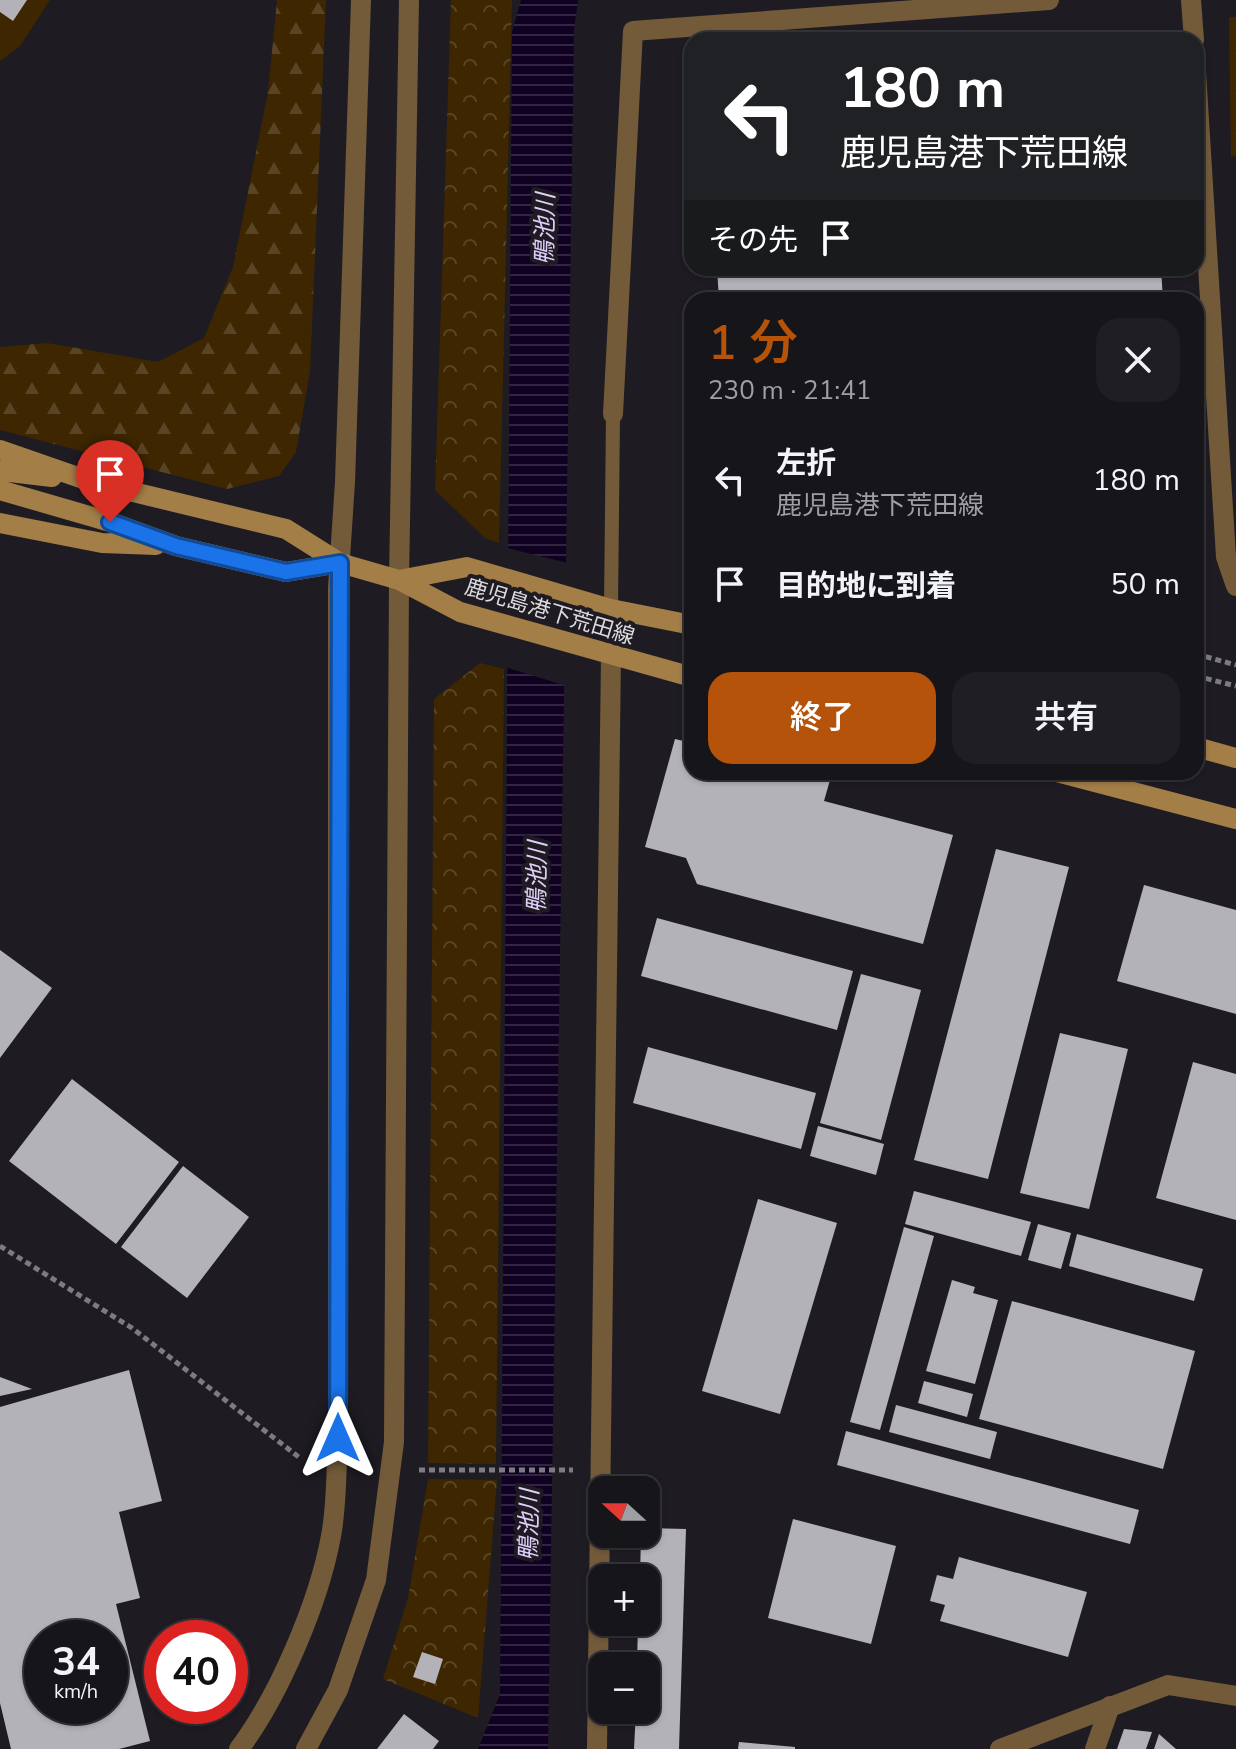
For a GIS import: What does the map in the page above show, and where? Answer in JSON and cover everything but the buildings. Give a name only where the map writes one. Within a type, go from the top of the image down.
[{"type":"main road","name":"鹿児島港下荒田線","points":[[0,450],[92,482],[286,529],[340,563],[399,580],[460,612],[684,675]]},
{"type":"main road","name":"鹿児島港下荒田線","points":[[0,471],[92,482]]},
{"type":"main road","name":"鹿児島港下荒田線","points":[[0,490],[110,522],[176,546],[286,572],[340,563]]},
{"type":"main road","name":"鹿児島港下荒田線","points":[[0,523],[102,543],[176,546]]},
{"type":"main road","name":"鹿児島港下荒田線","points":[[399,580],[467,567],[611,609],[684,623]]},
{"type":"main road","points":[[1204,749],[1236,758]]},
{"type":"main road","points":[[1087,780],[1236,819]]},
{"type":"street","points":[[239,1749],[257,1726],[300,1637],[331,1537],[338,1438],[340,563],[361,0]]},
{"type":"street","points":[[306,1749],[338,1690],[376,1580],[394,1442],[399,580],[409,0]]},
{"type":"street","points":[[613,414],[633,31],[1049,0]]},
{"type":"street","points":[[1191,0],[1193,32]]},
{"type":"street","points":[[1204,201],[1226,557],[1236,586]]},
{"type":"street","points":[[597,1749],[611,656]]},
{"type":"street","points":[[1000,1749],[1168,1685],[1236,1696]]},
{"type":"street","points":[[1095,1749],[1110,1706]]},
{"type":"lane","points":[[611,609],[613,414]]},
{"type":"path","points":[[1204,656],[1236,665]]},
{"type":"path","points":[[1204,678],[1236,686]]},
{"type":"path","points":[[0,1246],[132,1328],[300,1458]]},
{"type":"path","points":[[419,1470],[573,1470]]},
{"type":"green space","points":[[0,0],[50,0],[20,46],[0,61]]},
{"type":"green space","points":[[277,0],[326,0],[310,371],[296,452],[279,476],[227,489],[0,430],[0,347],[47,343],[158,362],[204,338],[233,267],[268,92]]},
{"type":"green space","points":[[451,0],[512,0],[499,543],[485,538],[435,490]]},
{"type":"green space","points":[[1229,17],[1236,17],[1236,156],[1231,157]]},
{"type":"green space","points":[[480,663],[504,669],[496,1464],[428,1463],[434,699]]},
{"type":"green space","points":[[428,1479],[497,1480],[478,1718],[383,1679],[408,1598]]},
{"type":"water","name":"鴨池川","points":[[521,0],[578,0],[574,30],[548,1749],[478,1749],[500,1694],[512,32]]},
{"type":"pier","points":[[507,548],[572,564],[570,687],[505,667]]},
{"type":"route","points":[[110,522],[176,546],[286,572],[340,563],[338,1438]]}]
